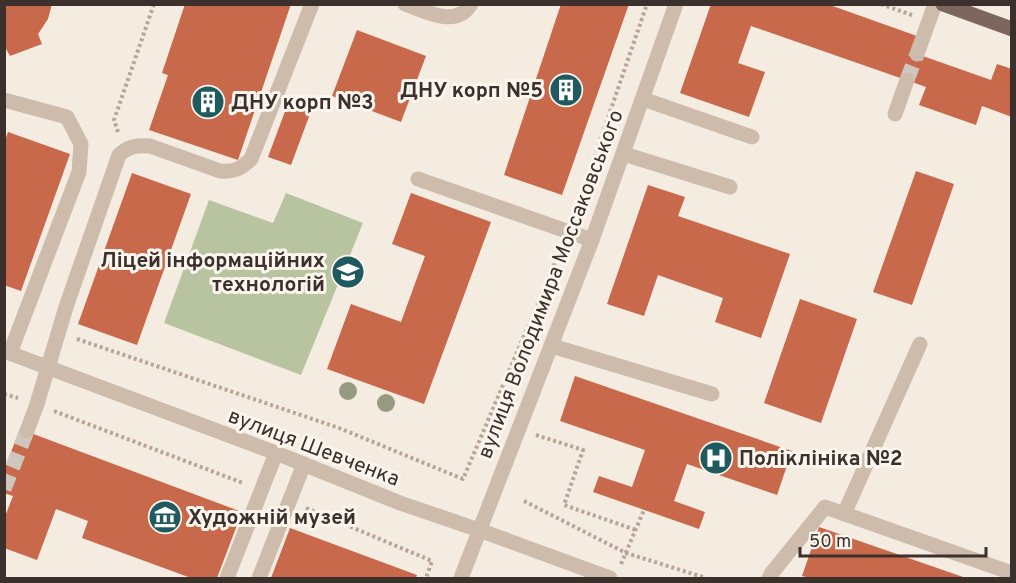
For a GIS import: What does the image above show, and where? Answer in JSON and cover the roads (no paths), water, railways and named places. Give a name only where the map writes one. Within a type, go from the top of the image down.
[{"type":"main road","points":[[944,4],[1011,29]]},
{"type":"street","points":[[27,432],[66,307],[119,155],[127,148],[138,145],[150,146],[220,171],[232,172],[242,168],[251,159],[312,4]]},
{"type":"street","points":[[405,4],[450,18],[467,11],[471,4]]},
{"type":"street","name":"вулиця Володимира Моссаковського","points":[[461,579],[592,240],[676,4]]},
{"type":"street","points":[[917,54],[935,4]]},
{"type":"street","points":[[895,114],[908,80]]},
{"type":"street","points":[[643,99],[752,137]]},
{"type":"street","points":[[4,100],[67,117],[81,144],[79,172],[7,352]]},
{"type":"street","points":[[624,154],[730,187]]},
{"type":"street","points":[[418,179],[592,240]]},
{"type":"street","points":[[844,514],[920,344]]},
{"type":"street","points":[[552,346],[712,394]]},
{"type":"street","name":"вулиця Шевченка","points":[[7,352],[276,453],[400,503],[615,574]]},
{"type":"street","points":[[227,579],[276,453]]},
{"type":"street","points":[[259,579],[304,464]]},
{"type":"street","points":[[770,579],[771,573],[825,507],[1009,572]]},
{"type":"tunnel","points":[[907,80],[917,54]]},
{"type":"tunnel","points":[[4,489],[27,431]]},
{"type":"place","name":"ДНУ корп №5","points":[[566,90]]},
{"type":"place","name":"ДНУ корп №3","points":[[208,102]]},
{"type":"place","name":"Ліцей інформаційних технологій","points":[[348,272]]},
{"type":"place","name":"Поліклініка №2","points":[[716,458]]},
{"type":"place","name":"Художній музей","points":[[165,517]]}]
